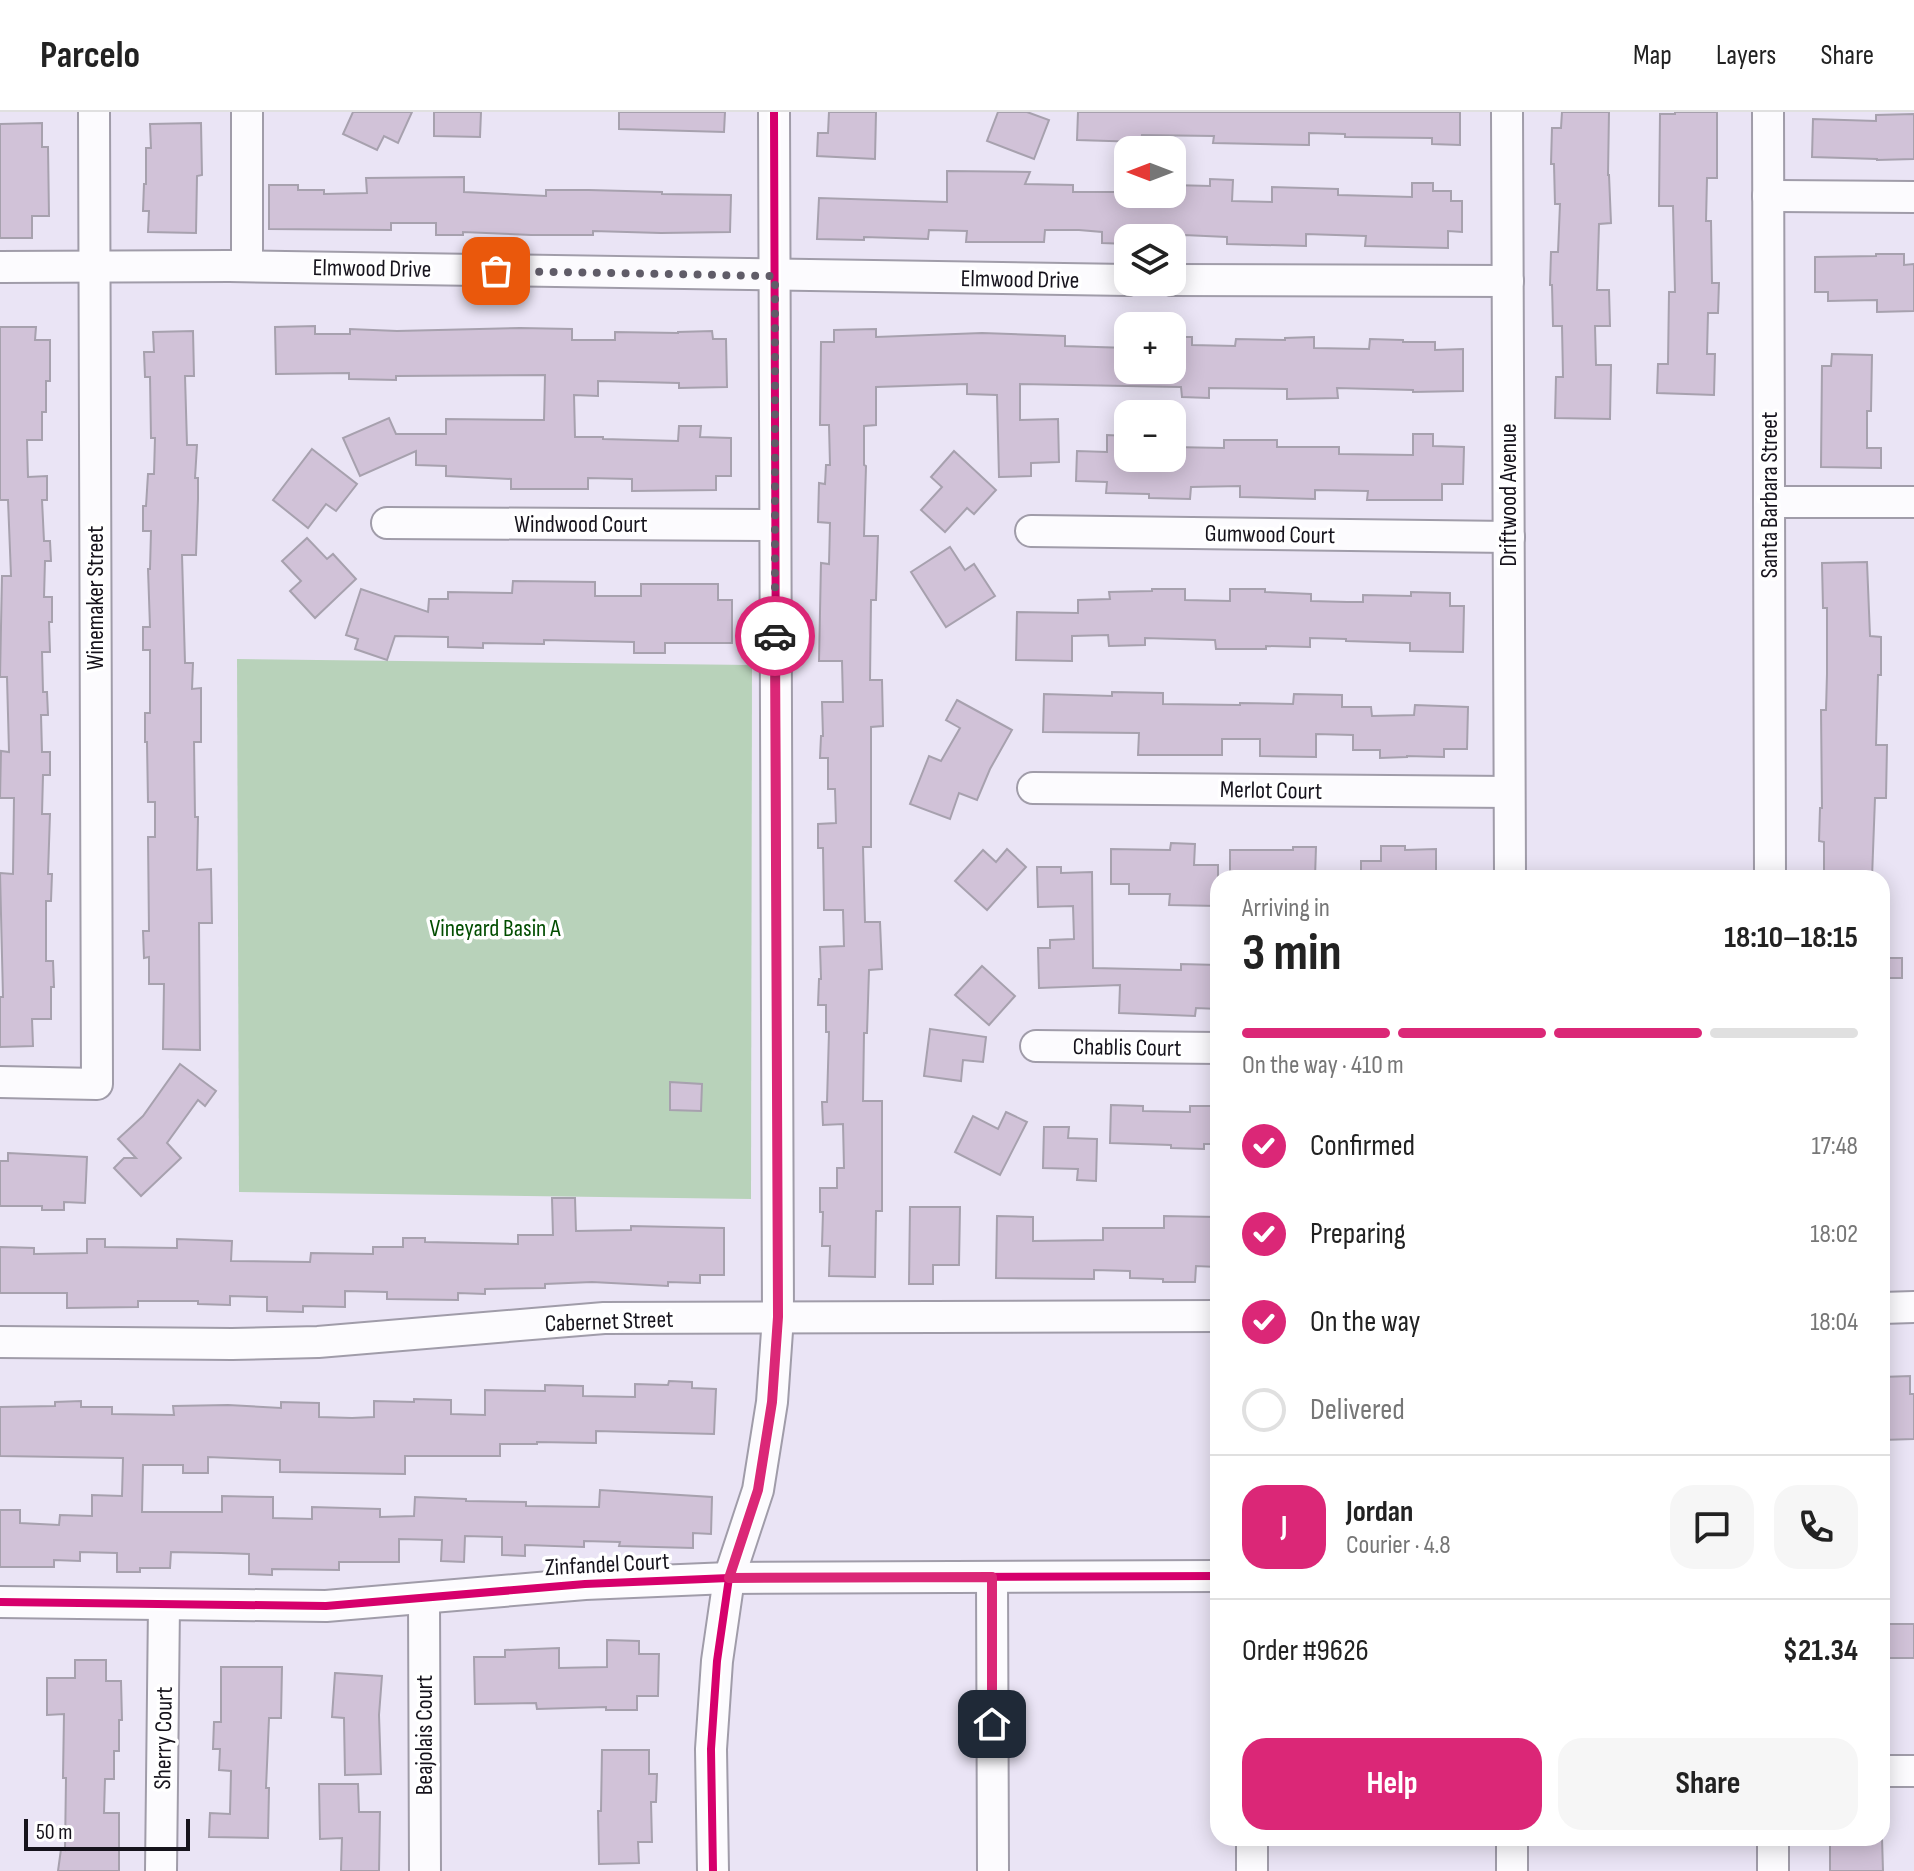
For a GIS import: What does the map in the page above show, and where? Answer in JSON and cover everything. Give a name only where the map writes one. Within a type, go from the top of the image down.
[{"type":"street","name":"Winemaker Street","points":[[0,1082],[97,1084],[94,112]]},
{"type":"street","points":[[247,112],[247,266]]},
{"type":"street","points":[[713,1871],[713,1702],[729,1578],[758,1490],[772,1402],[778,1317],[774,112]]},
{"type":"street","name":"Driftwood Avenue","points":[[1507,112],[1510,870]]},
{"type":"street","name":"Santa Barbara Street","points":[[1768,112],[1770,870]]},
{"type":"street","points":[[1768,196],[1914,197]]},
{"type":"street","name":"Elmwood Drive","points":[[0,267],[247,266],[1114,280]]},
{"type":"street","points":[[1186,280],[1508,281]]},
{"type":"street","points":[[1769,502],[1914,502]]},
{"type":"street","name":"Windwood Court","points":[[387,523],[775,525]]},
{"type":"street","name":"Gumwood Court","points":[[1031,531],[1509,537]]},
{"type":"street","name":"Merlot Court","points":[[1033,788],[1509,792]]},
{"type":"street","name":"Chablis Court","points":[[1036,1046],[1210,1048]]},
{"type":"street","points":[[1890,1308],[1914,1307]]},
{"type":"street","name":"Cabernet Street","points":[[0,1342],[318,1342],[604,1318],[1210,1316]]},
{"type":"street","name":"Zinfandel Court","points":[[0,1602],[326,1606],[585,1584],[729,1578],[1210,1576]]},
{"type":"street","points":[[992,1577],[993,1871]]},
{"type":"street","name":"Beajolais Court","points":[[424,1599],[425,1871]]},
{"type":"street","name":"Sherry Court","points":[[161,1871],[164,1605]]},
{"type":"street","points":[[1890,1771],[1914,1771]]},
{"type":"street","points":[[1252,1846],[1252,1871]]},
{"type":"street","points":[[1512,1846],[1512,1871]]},
{"type":"street","points":[[1773,1846],[1773,1871]]},
{"type":"green space","name":"Vineyard Basin A","points":[[237,659],[752,665],[751,1199],[239,1192]]},
{"type":"building","points":[[353,112],[412,112],[398,143],[384,136],[377,150],[343,134]]},
{"type":"building","points":[[434,112],[481,112],[480,137],[434,136]]},
{"type":"building","points":[[619,112],[725,112],[724,132],[619,129]]},
{"type":"building","points":[[829,112],[876,112],[875,159],[817,156],[818,133],[828,133]]},
{"type":"building","points":[[998,112],[1027,112],[1049,120],[1034,159],[987,141]]},
{"type":"building","points":[[1078,112],[1460,112],[1460,145],[1432,144],[1432,138],[1345,137],[1345,134],[1309,133],[1309,145],[1213,143],[1214,136],[1142,135],[1114,136],[1114,141],[1077,140]]},
{"type":"building","points":[[1562,112],[1609,112],[1611,223],[1599,224],[1597,290],[1609,290],[1610,326],[1595,326],[1596,365],[1611,365],[1610,419],[1555,418],[1556,377],[1563,377],[1562,326],[1553,326],[1550,285],[1551,252],[1558,252],[1560,204],[1555,204],[1554,164],[1551,164],[1552,128],[1561,128]]},
{"type":"building","points":[[1717,112],[1717,178],[1707,178],[1706,221],[1711,221],[1712,283],[1719,283],[1718,313],[1708,313],[1707,354],[1715,354],[1714,395],[1657,393],[1658,364],[1668,364],[1669,292],[1675,292],[1673,206],[1659,206],[1660,114]]},
{"type":"building","points":[[1914,114],[1914,159],[1812,157],[1813,119],[1876,121],[1876,115]]},
{"type":"building","points":[[42,123],[42,147],[48,147],[49,216],[32,216],[32,238],[0,238],[0,124]]},
{"type":"building","points":[[201,123],[202,175],[197,176],[196,233],[148,232],[149,211],[143,211],[146,148],[151,148],[150,124]]},
{"type":"building","points":[[947,171],[1030,172],[1025,184],[1073,185],[1073,192],[1114,192],[1114,208],[1186,208],[1186,185],[1210,186],[1210,179],[1233,180],[1232,201],[1272,202],[1272,187],[1338,189],[1338,195],[1412,197],[1412,183],[1433,183],[1433,191],[1451,191],[1451,201],[1462,201],[1462,232],[1448,231],[1448,248],[1365,246],[1366,236],[1306,234],[1306,246],[1227,244],[1227,237],[1186,235],[1186,224],[1114,224],[1114,243],[1102,243],[1102,232],[1079,230],[1045,230],[1044,242],[966,242],[967,231],[929,230],[928,239],[817,239],[819,198],[947,202]]},
{"type":"building","points":[[464,177],[464,192],[546,196],[546,190],[589,190],[731,195],[730,232],[593,231],[593,235],[531,235],[463,232],[463,235],[436,235],[436,223],[391,223],[391,230],[269,229],[269,185],[298,185],[298,190],[324,190],[324,194],[367,193],[366,178]]},
{"type":"building","points":[[1904,254],[1904,265],[1914,264],[1914,311],[1877,312],[1877,300],[1828,301],[1828,292],[1815,292],[1815,257]]},
{"type":"building","points":[[315,326],[315,334],[350,334],[350,329],[572,329],[572,340],[615,340],[615,332],[712,331],[713,339],[726,339],[727,387],[679,388],[679,383],[598,381],[598,396],[574,395],[575,437],[678,441],[679,426],[701,426],[700,437],[731,438],[731,476],[716,476],[716,490],[632,491],[632,479],[588,478],[588,489],[511,489],[511,479],[446,476],[446,466],[416,465],[416,451],[360,476],[343,438],[389,418],[396,434],[446,434],[446,419],[544,420],[545,375],[396,376],[396,380],[349,379],[349,373],[276,374],[275,327]]},
{"type":"building","points":[[0,327],[36,327],[35,340],[50,340],[50,381],[46,381],[42,440],[27,440],[28,477],[47,476],[47,500],[42,500],[44,541],[50,541],[51,561],[45,561],[44,597],[52,597],[52,622],[49,622],[50,652],[42,652],[43,692],[47,692],[48,715],[41,715],[42,752],[50,752],[50,775],[43,775],[42,814],[50,814],[48,874],[52,874],[51,901],[46,901],[46,961],[53,961],[54,987],[51,987],[51,1019],[32,1019],[33,1046],[0,1047],[0,997],[3,997],[0,873],[13,874],[14,798],[0,798],[1,751],[9,752],[7,677],[0,677],[2,576],[11,576],[8,500],[0,500]]},
{"type":"building","points":[[876,329],[876,337],[982,333],[1065,336],[1065,346],[1114,348],[1114,384],[1186,384],[1186,337],[1192,337],[1192,345],[1235,346],[1236,339],[1314,337],[1314,348],[1369,349],[1370,339],[1435,342],[1435,350],[1463,349],[1463,391],[1337,388],[1338,398],[1287,399],[1287,389],[1209,388],[1209,398],[1182,397],[1181,387],[1020,384],[1020,420],[1058,419],[1059,462],[1031,463],[1031,476],[999,477],[997,395],[967,394],[967,384],[876,387],[876,425],[864,426],[864,536],[878,536],[876,600],[871,600],[870,680],[882,680],[883,726],[871,727],[871,847],[863,847],[865,922],[880,922],[882,969],[869,970],[867,1033],[864,1033],[863,1101],[882,1101],[882,1211],[876,1211],[875,1277],[829,1276],[830,1246],[822,1246],[823,1212],[820,1212],[820,1188],[837,1188],[837,1168],[844,1168],[843,1124],[823,1125],[822,1102],[827,1102],[829,1032],[826,1032],[826,1005],[818,1005],[820,947],[844,946],[843,910],[824,910],[823,848],[818,848],[818,824],[836,823],[835,789],[828,789],[828,758],[820,758],[822,702],[843,702],[842,661],[819,661],[821,563],[829,564],[830,523],[818,522],[819,483],[825,484],[826,465],[830,465],[829,425],[820,425],[821,342],[834,342],[834,330]]},
{"type":"building","points":[[193,331],[194,376],[185,376],[187,445],[197,445],[195,478],[198,478],[198,499],[196,555],[182,555],[185,663],[193,663],[192,689],[201,688],[201,742],[194,742],[197,870],[211,869],[212,923],[199,923],[200,1050],[163,1049],[164,984],[149,984],[149,957],[144,958],[143,931],[149,931],[148,837],[155,837],[155,802],[148,802],[145,742],[145,713],[150,713],[150,650],[143,650],[143,627],[150,627],[148,569],[151,531],[143,531],[143,506],[146,506],[148,474],[154,474],[155,438],[151,438],[150,377],[145,377],[144,352],[154,352],[153,332]]},
{"type":"building","points":[[1832,354],[1872,355],[1867,448],[1881,448],[1881,468],[1821,467],[1822,366],[1831,366]]},
{"type":"building","points":[[1413,434],[1433,434],[1433,446],[1464,447],[1463,484],[1442,484],[1442,500],[1367,500],[1368,491],[1315,490],[1315,499],[1240,497],[1240,486],[1191,487],[1190,499],[1106,493],[1107,482],[1076,481],[1077,451],[1107,452],[1107,435],[1114,435],[1114,472],[1186,472],[1186,447],[1224,448],[1224,440],[1277,440],[1277,447],[1339,447],[1339,454],[1413,455]]},
{"type":"building","points":[[312,449],[357,484],[336,511],[326,504],[308,528],[273,500]]},
{"type":"building","points":[[954,451],[996,490],[974,514],[967,508],[945,532],[921,510],[942,487],[931,477]]},
{"type":"building","points":[[307,538],[327,559],[333,554],[356,579],[315,618],[290,591],[301,581],[282,561]]},
{"type":"building","points":[[950,547],[965,570],[974,564],[995,596],[946,627],[911,572]]},
{"type":"building","points":[[1867,562],[1870,636],[1881,637],[1876,745],[1887,745],[1886,798],[1875,798],[1872,870],[1824,870],[1824,842],[1819,841],[1822,808],[1821,710],[1826,710],[1827,674],[1827,608],[1823,608],[1822,563]]},
{"type":"building","points":[[513,581],[595,582],[595,596],[641,596],[641,584],[718,584],[718,600],[732,600],[732,643],[665,643],[665,653],[634,653],[634,642],[544,640],[544,644],[483,643],[483,648],[448,647],[448,637],[395,636],[387,660],[355,649],[358,639],[346,635],[361,589],[428,612],[429,599],[448,599],[448,592],[512,593]]},
{"type":"building","points":[[1185,589],[1185,600],[1230,601],[1230,589],[1311,594],[1311,601],[1347,602],[1363,602],[1363,595],[1450,593],[1450,606],[1464,606],[1463,652],[1410,651],[1410,643],[1310,638],[1310,647],[1266,646],[1266,649],[1216,649],[1215,640],[1145,638],[1145,645],[1109,646],[1108,635],[1072,636],[1072,661],[1016,660],[1017,612],[1078,613],[1078,600],[1110,599],[1109,592]]},
{"type":"building","points":[[1112,692],[1163,693],[1163,704],[1293,704],[1294,694],[1342,695],[1342,707],[1371,707],[1372,716],[1414,715],[1415,705],[1468,707],[1467,749],[1444,749],[1444,757],[1380,758],[1380,750],[1353,750],[1353,735],[1316,734],[1316,757],[1260,756],[1260,739],[1222,739],[1222,755],[1138,755],[1139,733],[1043,732],[1044,694],[1112,696]]},
{"type":"building","points":[[957,700],[1012,730],[977,800],[959,793],[950,819],[910,804],[929,756],[941,761],[960,728],[946,720]]},
{"type":"building","points":[[1171,843],[1195,844],[1194,865],[1218,865],[1218,870],[1210,870],[1210,906],[1169,905],[1170,894],[1129,894],[1129,884],[1111,884],[1111,849],[1170,850]]},
{"type":"building","points":[[1381,846],[1405,846],[1405,850],[1436,849],[1436,870],[1361,870],[1361,861],[1381,861]]},
{"type":"building","points":[[1293,847],[1316,847],[1315,870],[1230,870],[1230,850],[1293,850]]},
{"type":"building","points":[[1007,849],[1026,867],[987,910],[955,881],[983,850],[996,862]]},
{"type":"building","points":[[1037,867],[1061,867],[1061,873],[1092,872],[1093,968],[1181,970],[1181,964],[1210,965],[1210,1009],[1196,1008],[1195,1016],[1119,1013],[1120,985],[1039,988],[1038,948],[1050,948],[1050,940],[1074,939],[1073,906],[1038,907]]},
{"type":"building","points":[[1890,958],[1902,958],[1902,978],[1890,978]]},
{"type":"building","points":[[982,966],[1015,996],[989,1025],[955,995]]},
{"type":"building","points":[[930,1029],[986,1037],[983,1062],[963,1060],[961,1081],[924,1076]]},
{"type":"building","points":[[180,1064],[216,1091],[205,1106],[198,1100],[167,1143],[181,1158],[141,1196],[114,1168],[124,1158],[136,1158],[118,1139],[143,1116]]},
{"type":"building","points":[[670,1082],[702,1084],[701,1111],[670,1110]]},
{"type":"building","points":[[1111,1105],[1143,1106],[1143,1111],[1190,1112],[1190,1106],[1210,1106],[1210,1144],[1204,1144],[1204,1149],[1110,1143]]},
{"type":"building","points":[[1006,1112],[1027,1122],[1000,1175],[955,1152],[973,1116],[998,1129]]},
{"type":"building","points":[[1044,1127],[1069,1127],[1068,1138],[1097,1139],[1096,1181],[1077,1180],[1078,1169],[1043,1168]]},
{"type":"building","points":[[8,1153],[87,1157],[85,1203],[64,1202],[64,1210],[42,1210],[42,1206],[0,1206],[0,1161],[8,1161]]},
{"type":"building","points":[[552,1198],[575,1198],[576,1231],[631,1230],[631,1226],[724,1228],[724,1275],[700,1275],[700,1283],[668,1282],[668,1286],[592,1282],[545,1284],[545,1288],[485,1289],[485,1294],[458,1293],[458,1300],[387,1299],[387,1292],[345,1291],[345,1307],[303,1306],[303,1312],[267,1311],[267,1297],[230,1296],[230,1305],[198,1304],[198,1301],[138,1301],[138,1307],[67,1308],[67,1293],[0,1293],[0,1247],[34,1248],[34,1254],[87,1253],[87,1239],[105,1239],[105,1247],[177,1248],[177,1239],[232,1241],[231,1261],[310,1262],[311,1253],[373,1254],[373,1247],[403,1247],[403,1238],[425,1238],[425,1242],[518,1244],[518,1235],[553,1235]]},
{"type":"building","points":[[910,1207],[960,1207],[959,1265],[933,1265],[933,1284],[909,1284]]},
{"type":"building","points":[[997,1216],[1033,1217],[1033,1241],[1103,1240],[1103,1228],[1164,1228],[1164,1216],[1210,1217],[1210,1267],[1196,1266],[1195,1282],[1163,1282],[1163,1279],[1130,1278],[1130,1271],[1094,1270],[1094,1279],[996,1278]]},
{"type":"building","points":[[1910,1376],[1910,1394],[1914,1394],[1914,1439],[1890,1440],[1890,1377]]},
{"type":"building","points":[[669,1381],[692,1382],[692,1388],[716,1389],[714,1434],[596,1431],[596,1443],[500,1444],[500,1456],[405,1456],[405,1474],[280,1472],[280,1460],[208,1457],[208,1473],[183,1473],[183,1465],[143,1465],[142,1512],[222,1512],[222,1496],[273,1497],[273,1518],[312,1519],[312,1507],[380,1509],[380,1517],[414,1516],[415,1497],[526,1502],[526,1506],[599,1507],[600,1490],[712,1497],[711,1534],[693,1533],[693,1548],[619,1546],[620,1542],[584,1541],[584,1547],[525,1545],[525,1556],[502,1555],[502,1537],[465,1536],[464,1562],[441,1561],[442,1540],[399,1539],[399,1562],[339,1562],[339,1570],[272,1569],[272,1575],[249,1574],[249,1554],[221,1553],[171,1552],[170,1568],[140,1568],[140,1572],[117,1572],[117,1553],[80,1552],[80,1561],[54,1560],[54,1567],[0,1567],[0,1510],[20,1510],[20,1523],[59,1525],[60,1515],[92,1516],[92,1495],[122,1496],[123,1458],[0,1456],[0,1407],[55,1406],[55,1402],[81,1401],[81,1407],[112,1407],[112,1414],[174,1415],[173,1406],[281,1408],[281,1402],[319,1403],[319,1417],[352,1418],[374,1417],[374,1401],[414,1402],[414,1399],[451,1400],[451,1414],[485,1415],[485,1390],[545,1391],[545,1385],[583,1386],[583,1396],[635,1397],[635,1384],[668,1385]]},
{"type":"building","points":[[1890,1624],[1914,1624],[1914,1658],[1890,1658]]},
{"type":"building","points":[[607,1640],[639,1641],[639,1654],[659,1654],[658,1696],[637,1696],[637,1710],[606,1710],[606,1707],[537,1709],[536,1703],[475,1704],[474,1657],[505,1657],[505,1650],[559,1648],[559,1668],[607,1667]]},
{"type":"building","points":[[75,1660],[106,1660],[106,1681],[121,1681],[119,1751],[114,1751],[114,1779],[105,1779],[104,1813],[119,1813],[119,1871],[58,1871],[61,1849],[65,1850],[64,1714],[47,1715],[47,1678],[75,1678]]},
{"type":"building","points":[[221,1667],[282,1667],[281,1718],[269,1718],[266,1788],[269,1788],[268,1838],[209,1837],[210,1813],[230,1814],[231,1771],[219,1770],[220,1749],[213,1749],[214,1722],[221,1722]]},
{"type":"building","points":[[335,1673],[382,1676],[379,1715],[381,1774],[345,1775],[344,1718],[332,1717]]},
{"type":"building","points":[[602,1750],[649,1750],[649,1774],[657,1774],[656,1802],[651,1802],[652,1842],[638,1842],[639,1863],[599,1864]]},
{"type":"building","points":[[319,1784],[358,1784],[359,1812],[380,1812],[379,1871],[341,1871],[342,1838],[320,1839]]},
{"type":"building","points":[[1830,1846],[1882,1846],[1883,1871],[1830,1871]]},
{"type":"cycle path","points":[[713,1871],[711,1749],[717,1661],[729,1578],[758,1490],[772,1402],[778,1317],[774,112]]},
{"type":"cycle path","points":[[0,1602],[326,1606],[585,1584],[729,1578],[1210,1576]]},
{"type":"way so far","points":[[496,271],[775,276],[775,636]]},
{"type":"route","points":[[775,636],[778,1317],[772,1402],[758,1490],[729,1578],[992,1577],[992,1724]]}]
